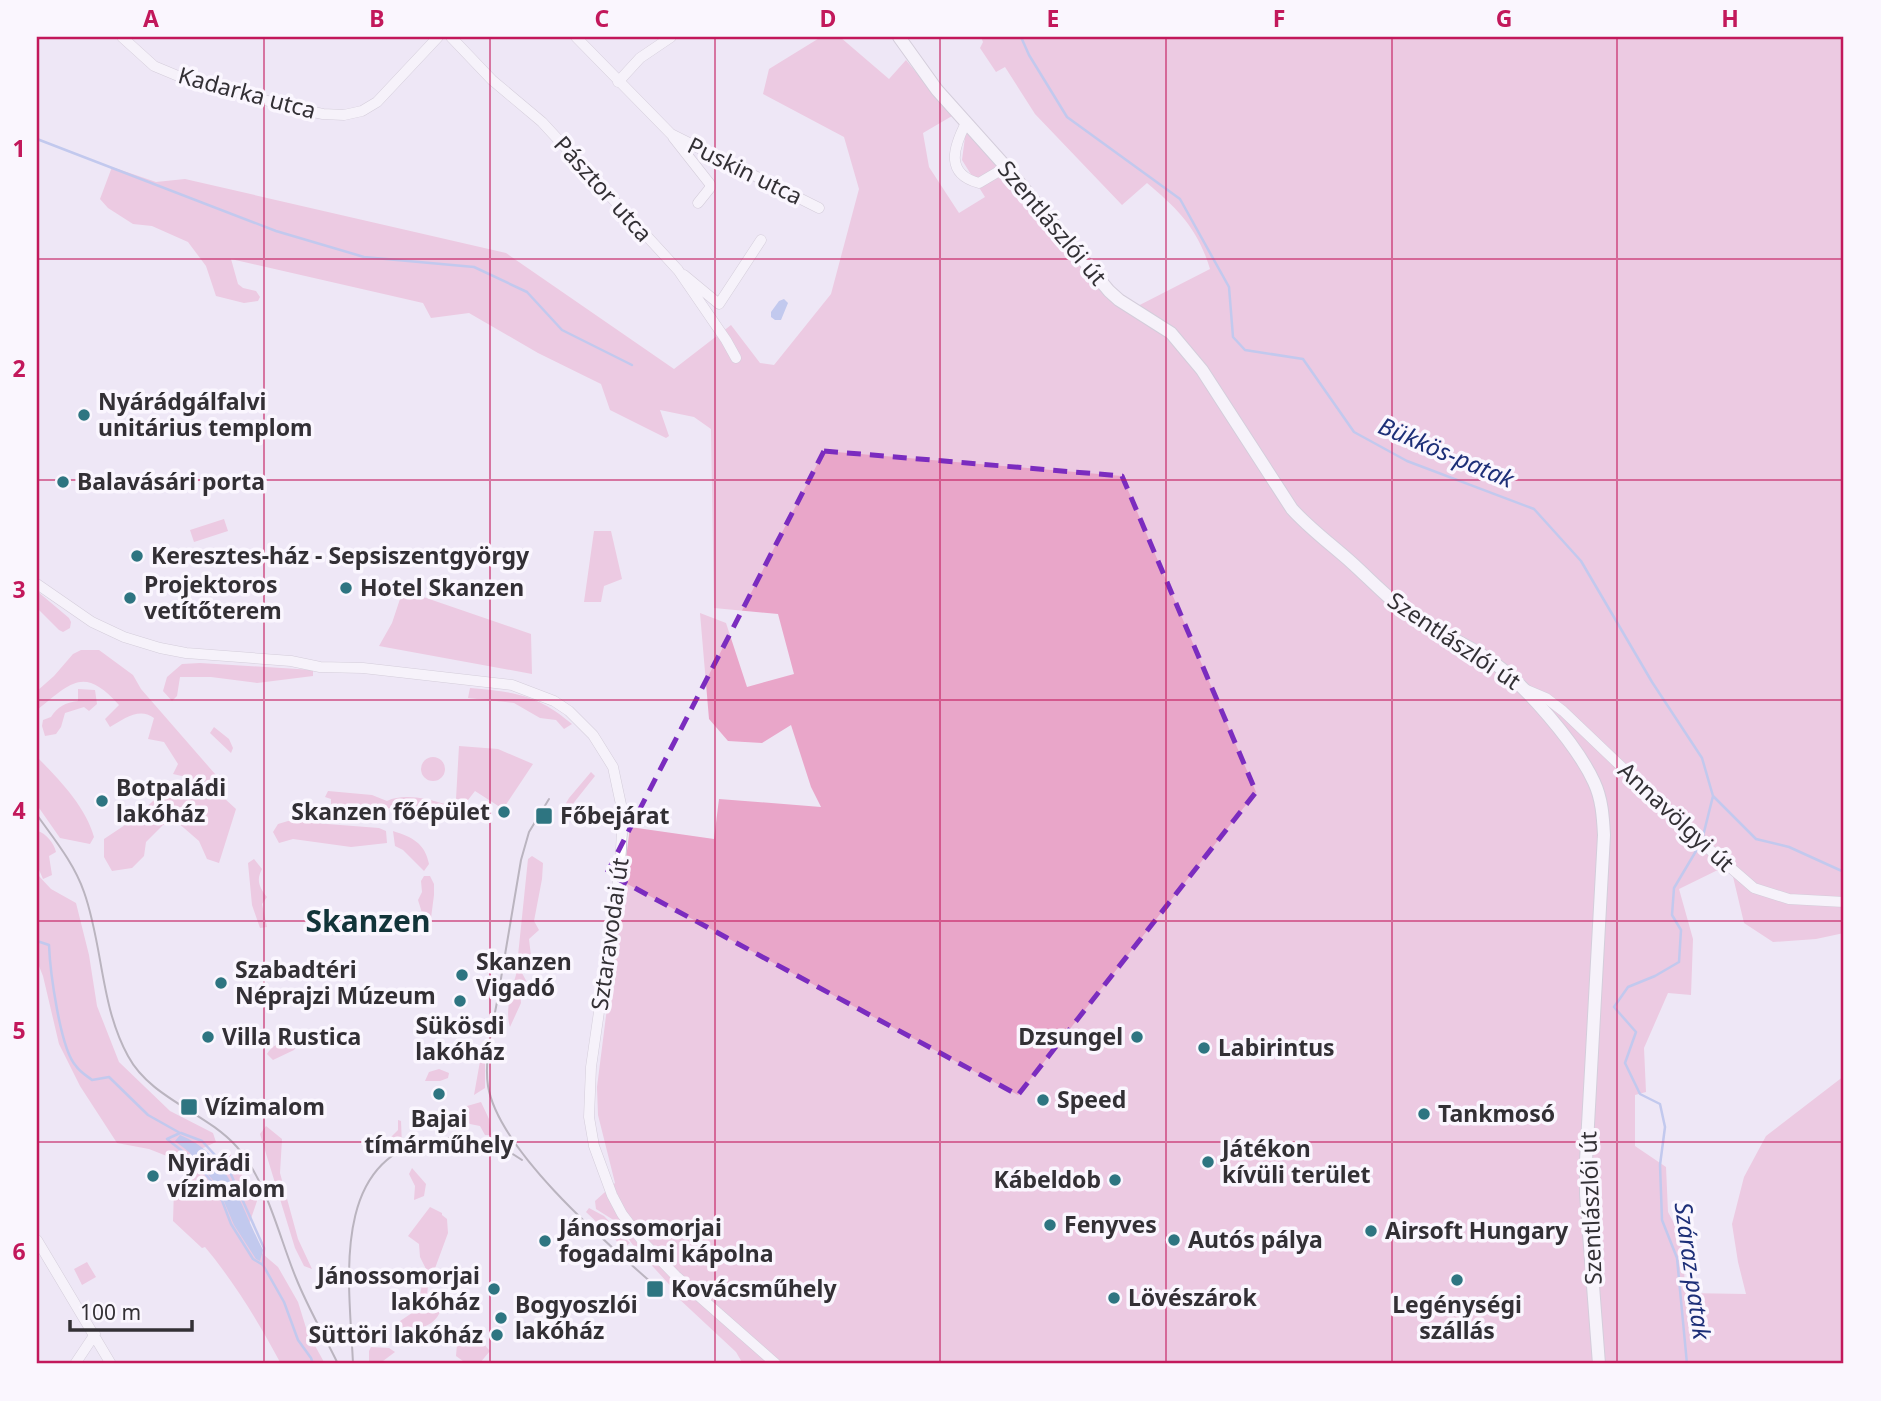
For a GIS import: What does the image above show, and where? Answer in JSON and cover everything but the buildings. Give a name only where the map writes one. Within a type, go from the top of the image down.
[{"type":"main road","name":"Szentlászlói út","points":[[899,37],[937,90],[1006,167],[1109,291],[1171,333],[1202,370],[1292,509],[1395,603],[1419,620],[1491,660],[1527,690],[1595,783],[1604,835],[1586,1161],[1599,1364]]},
{"type":"street","name":"Kadarka utca","points":[[122,37],[154,66],[178,76],[293,108],[344,115],[362,111],[376,102],[438,37]]},
{"type":"street","name":"Pásztor utca","points":[[451,37],[492,80],[542,122],[678,271],[736,358]]},
{"type":"street","name":"Puskin utca","points":[[576,37],[671,134],[710,184],[710,188],[698,203]]},
{"type":"street","points":[[618,82],[640,58],[671,37]]},
{"type":"street","points":[[966,123],[958,139],[955,156],[957,169],[966,179],[979,183],[1006,167]]},
{"type":"street","name":"Puskin utca","points":[[671,134],[819,208]]},
{"type":"street","points":[[678,271],[719,304],[761,240]]},
{"type":"street","name":"Sztaravodai út","points":[[37,584],[92,622],[124,637],[160,648],[186,653],[291,661],[320,667],[363,668],[512,685],[554,701],[569,711],[593,735],[613,767],[623,814],[620,867],[591,1067],[589,1117],[594,1146],[612,1195],[643,1243],[676,1276],[776,1364]]},
{"type":"street","name":"Annavölgyi út","points":[[1527,690],[1546,698],[1563,711],[1702,843],[1754,888],[1806,901],[1844,902]]},
{"type":"street","points":[[37,1240],[111,1364]]},
{"type":"street","points":[[75,1364],[95,1334]]},
{"type":"highlighted area","points":[[824,451],[1122,476],[1256,792],[1018,1095],[607,873]]},
{"type":"shaded area","points":[[821,37],[840,37],[889,79],[906,60],[952,116],[923,133],[929,167],[959,213],[985,197],[962,160],[966,130],[1100,286],[1128,311],[1210,269],[1199,242],[1186,221],[1147,183],[1122,205],[1035,114],[1005,67],[996,72],[980,48],[983,42],[981,37],[1844,37],[1844,933],[1816,939],[1773,942],[1744,923],[1730,864],[1679,889],[1693,939],[1691,995],[1668,993],[1644,1048],[1646,1092],[1635,1095],[1635,1146],[1666,1167],[1668,1212],[1683,1240],[1685,1293],[1746,1294],[1732,1224],[1744,1177],[1766,1136],[1844,1076],[1844,1364],[743,1364],[736,1352],[677,1297],[678,1294],[615,1221],[596,1209],[595,1201],[615,1183],[598,1115],[597,1087],[630,827],[714,839],[719,799],[821,807],[811,787],[791,725],[762,743],[728,741],[709,719],[700,613],[726,623],[747,687],[794,674],[778,614],[714,608],[711,429],[694,417],[660,410],[669,436],[666,438],[610,410],[601,384],[538,353],[469,313],[431,318],[423,303],[231,259],[238,284],[256,291],[260,297],[258,301],[244,303],[216,296],[206,266],[188,242],[152,226],[133,224],[108,208],[100,199],[112,167],[156,182],[185,179],[506,253],[674,369],[731,325],[760,363],[774,365],[831,294],[859,189],[844,137],[763,94],[769,69]]},
{"type":"shaded area","points":[[224,519],[228,531],[194,542],[190,530]]},
{"type":"shaded area","points":[[594,531],[611,531],[622,579],[604,586],[601,602],[584,602]]},
{"type":"shaded area","points":[[403,590],[531,634],[532,674],[379,646],[392,623]]},
{"type":"shaded area","points":[[37,591],[69,618],[70,628],[63,632],[59,630],[37,608]]},
{"type":"shaded area","points":[[81,650],[99,650],[133,675],[141,689],[222,782],[224,798],[236,809],[219,863],[207,859],[199,841],[177,822],[163,825],[146,842],[144,856],[132,868],[112,871],[104,857],[104,839],[134,819],[153,801],[184,790],[191,778],[173,774],[178,764],[164,742],[148,739],[154,718],[137,714],[110,727],[105,719],[119,705],[96,685],[78,682],[37,710],[37,691],[73,654]]},
{"type":"shaded area","points":[[182,664],[313,670],[313,676],[257,683],[211,677],[180,677],[177,696],[172,701],[163,691],[167,677]]},
{"type":"shaded area","points":[[470,688],[500,691],[536,700],[572,724],[564,729],[556,720],[540,718],[514,703],[468,698]]},
{"type":"shaded area","points":[[78,689],[95,690],[97,704],[89,711],[84,707],[65,713],[56,734],[45,736],[43,720],[51,717],[62,706],[78,701]]},
{"type":"shaded area","points":[[214,727],[229,739],[233,748],[231,753],[210,733]]},
{"type":"shaded area","points":[[459,746],[498,749],[533,764],[503,809],[475,791],[468,800],[456,799]]},
{"type":"shaded area","points":[[37,757],[85,815],[94,837],[90,844],[60,838],[37,805]]},
{"type":"shaded area","points":[[433,757],[441,761],[445,769],[441,777],[433,781],[425,777],[421,769],[425,761]]},
{"type":"shaded area","points":[[591,772],[595,776],[564,815],[559,815],[569,798]]},
{"type":"shaded area","points":[[328,791],[372,795],[387,801],[401,797],[423,799],[445,804],[445,811],[440,814],[428,808],[410,813],[397,805],[387,809],[376,806],[376,814],[331,811],[331,799],[325,797]]},
{"type":"shaded area","points":[[288,821],[379,828],[386,831],[387,843],[351,847],[293,839],[279,843],[273,832],[278,824]]},
{"type":"shaded area","points":[[37,831],[49,839],[56,852],[49,856],[52,875],[43,879],[37,865]]},
{"type":"shaded area","points":[[393,831],[421,846],[429,864],[424,871],[403,850],[395,846]]},
{"type":"shaded area","points":[[532,856],[543,863],[534,921],[539,930],[529,939],[531,956],[522,973],[531,990],[520,989],[521,1003],[510,1027],[508,1008],[516,975],[528,859]]},
{"type":"shaded area","points":[[254,859],[262,869],[259,883],[267,897],[262,904],[267,927],[260,928],[252,905],[248,863]]},
{"type":"shaded area","points":[[37,874],[51,889],[76,903],[89,955],[97,1006],[119,1062],[170,1111],[213,1133],[216,1142],[177,1160],[149,1149],[117,1143],[80,1086],[59,1044],[37,961]]},
{"type":"shaded area","points":[[424,876],[430,876],[434,884],[431,918],[423,916],[418,900]]},
{"type":"shaded area","points":[[301,1040],[294,1050],[273,1060],[267,1054],[278,1044]]},
{"type":"shaded area","points":[[482,1050],[485,1051],[485,1088],[474,1095]]},
{"type":"shaded area","points":[[439,1069],[449,1073],[448,1078],[425,1081],[429,1072]]},
{"type":"shaded area","points":[[481,1102],[489,1119],[491,1135],[485,1135],[480,1126],[470,1124],[459,1115],[467,1106]]},
{"type":"shaded area","points":[[398,1120],[401,1121],[402,1146],[389,1153],[387,1149],[391,1146],[387,1141],[398,1130]]},
{"type":"shaded area","points":[[266,1126],[282,1139],[280,1173],[298,1239],[312,1269],[304,1266],[295,1248],[260,1134]]},
{"type":"shaded area","points":[[229,1152],[257,1201],[247,1230],[257,1249],[278,1267],[298,1302],[307,1331],[325,1364],[281,1364],[246,1304],[216,1261],[205,1247],[202,1248],[173,1221],[174,1190],[184,1182],[192,1189],[191,1169]]},
{"type":"shaded area","points":[[412,1168],[426,1184],[424,1196],[414,1200],[415,1186],[409,1174]]},
{"type":"shaded area","points":[[430,1207],[447,1219],[448,1233],[434,1271],[429,1277],[427,1295],[432,1304],[443,1303],[433,1321],[404,1337],[400,1321],[418,1309],[427,1271],[420,1257],[419,1244],[408,1236]]},
{"type":"shaded area","points":[[589,1208],[604,1216],[630,1243],[624,1248],[586,1212]]},
{"type":"shaded area","points":[[87,1262],[96,1277],[82,1285],[74,1269]]},
{"type":"shaded area","points":[[462,1325],[476,1335],[490,1351],[479,1364],[467,1364],[456,1356]]},
{"type":"shaded area","points":[[371,1347],[389,1348],[395,1352],[379,1364],[369,1364]]},
{"type":"water","points":[[784,299],[788,303],[781,320],[775,320],[771,317],[771,312],[779,301]]},
{"type":"water","points":[[180,1135],[211,1156],[232,1184],[263,1250],[260,1261],[234,1225],[217,1185],[189,1152],[175,1141]]},
{"type":"waterway","name":"Bükkös-patak","points":[[1021,37],[1067,117],[1180,199],[1229,287],[1233,337],[1245,350],[1303,359],[1354,432],[1407,461],[1534,509],[1581,561],[1652,682],[1702,758],[1713,796],[1756,839],[1789,847],[1844,872]]},
{"type":"waterway","points":[[37,139],[276,231],[364,257],[474,267],[527,292],[562,330],[632,365]]},
{"type":"waterway","name":"Száraz-patak","points":[[1702,840],[1713,796]]},
{"type":"waterway","name":"Száraz-patak","points":[[1687,1364],[1677,1258],[1662,1220],[1660,1165],[1665,1127],[1660,1104],[1640,1094],[1625,1063],[1636,1032],[1614,1007],[1628,987],[1679,962],[1681,930],[1672,915],[1674,888],[1699,846]]},
{"type":"waterway","points":[[37,941],[49,945],[54,990],[70,1057],[92,1080],[109,1077],[148,1115],[180,1133],[167,1139],[196,1162],[218,1190],[231,1224],[253,1259],[263,1265],[284,1302],[298,1340],[313,1364]]},
{"type":"waterway","points":[[181,1133],[202,1141],[229,1170],[264,1248],[263,1265]]},
{"type":"tram line","points":[[549,799],[529,832],[521,860],[489,1044],[488,1086],[497,1112],[534,1168],[587,1224],[661,1291]]},
{"type":"tram line","points":[[37,815],[80,881],[95,933],[112,1016],[128,1056],[150,1083],[224,1135],[247,1161],[264,1193],[301,1289],[338,1364]]},
{"type":"tram line","points":[[353,1364],[349,1300],[352,1231],[360,1199],[375,1172],[398,1152],[444,1138],[467,1138],[490,1143],[522,1160]]},
{"type":"place","name":"Nyárádgálfalvi unitárius templom","points":[[84,415]]},
{"type":"place","name":"Balavásári porta","points":[[63,482]]},
{"type":"place","name":"Keresztes-ház - Sepsiszentgyörgy","points":[[137,556]]},
{"type":"place","name":"Hotel Skanzen","points":[[346,588]]},
{"type":"place","name":"Projektoros vetítőterem","points":[[130,598]]},
{"type":"place","name":"Botpaládi lakóház","points":[[102,801]]},
{"type":"place","name":"Skanzen főépület","points":[[504,812]]},
{"type":"place","name":"Főbejárat","points":[[544,816]]},
{"type":"place","name":"Skanzen Vigadó","points":[[462,975]]},
{"type":"place","name":"Szabadtéri Néprajzi Múzeum","points":[[221,983]]},
{"type":"place","name":"Sükösdi lakóház","points":[[460,1001]]},
{"type":"place","name":"Villa Rustica","points":[[208,1037]]},
{"type":"place","name":"Dzsungel","points":[[1137,1037]]},
{"type":"place","name":"Labirintus","points":[[1204,1048]]},
{"type":"place","name":"Bajai tímárműhely","points":[[439,1094]]},
{"type":"place","name":"Speed","points":[[1043,1100]]},
{"type":"place","name":"Vízimalom","points":[[189,1107]]},
{"type":"place","name":"Tankmosó","points":[[1424,1114]]},
{"type":"place","name":"Játékon kívüli terület","points":[[1208,1162]]},
{"type":"place","name":"Nyirádi vízimalom","points":[[153,1176]]},
{"type":"place","name":"Kábeldob","points":[[1115,1180]]},
{"type":"place","name":"Fenyves","points":[[1050,1225]]},
{"type":"place","name":"Airsoft Hungary","points":[[1371,1231]]},
{"type":"place","name":"Autós pálya","points":[[1174,1240]]},
{"type":"place","name":"Jánossomorjai fogadalmi kápolna","points":[[545,1241]]},
{"type":"place","name":"Legénységi szállás","points":[[1457,1280]]},
{"type":"place","name":"Jánossomorjai lakóház","points":[[494,1289]]},
{"type":"place","name":"Kovácsműhely","points":[[655,1289]]},
{"type":"place","name":"Lövészárok","points":[[1114,1298]]},
{"type":"place","name":"Bogyoszlói lakóház","points":[[501,1318]]},
{"type":"place","name":"Süttöri lakóház","points":[[497,1335]]},
{"type":"district","name":"Skanzen","points":[[368,922]]}]
